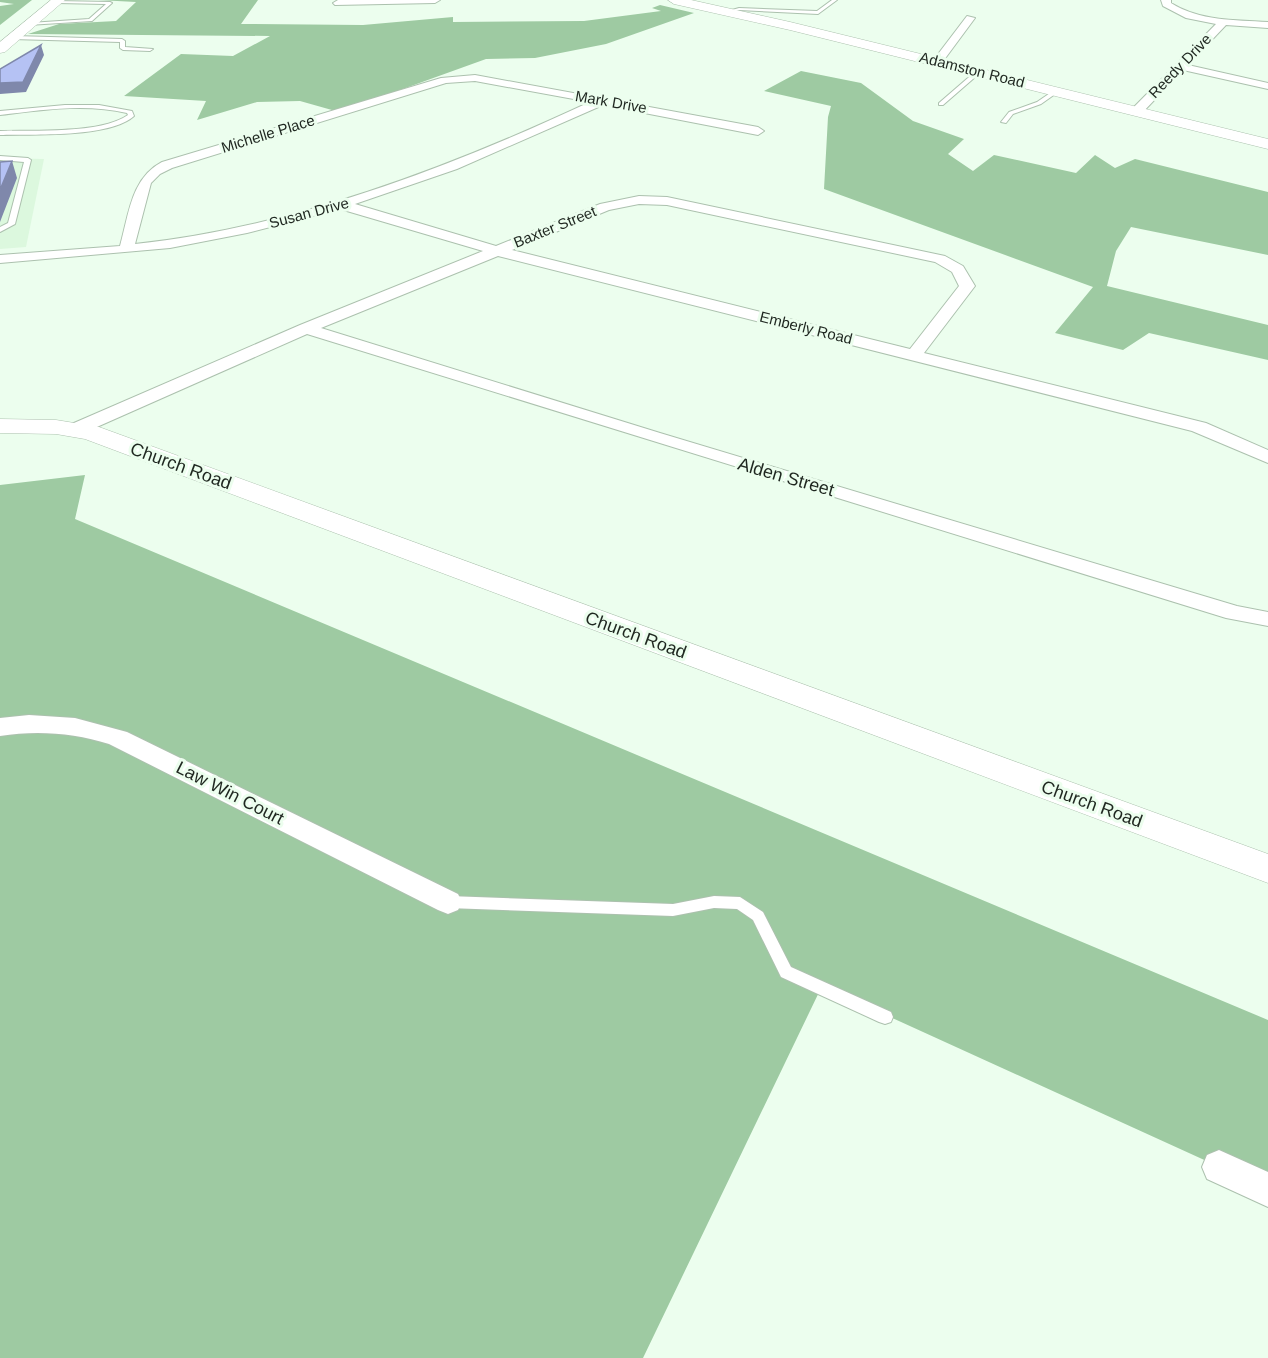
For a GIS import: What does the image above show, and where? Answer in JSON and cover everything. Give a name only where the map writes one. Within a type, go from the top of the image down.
[{"type":"main road","points":[[0,49],[58,1]]},
{"type":"street","points":[[338,3],[435,0]]},
{"type":"street","points":[[1166,0],[1166,4],[1183,14],[1224,22],[1268,25]]},
{"type":"street","name":"Adamston Road","points":[[682,1],[1268,144]]},
{"type":"street","points":[[937,62],[970,18]]},
{"type":"street","name":"Reedy Drive","points":[[1137,111],[1224,22]]},
{"type":"street","points":[[1180,66],[1268,87]]},
{"type":"street","name":"Mark Drive","points":[[464,78],[499,81],[758,131]]},
{"type":"street","name":"Michelle Place","points":[[126,249],[145,182],[154,171],[167,165],[445,80],[464,78]]},
{"type":"street","name":"Susan Drive","points":[[0,259],[126,249],[192,241],[268,225],[342,205],[502,146],[601,100]]},
{"type":"street","name":"Baxter Street","points":[[74,430],[306,328],[605,207],[651,200],[667,201],[940,259],[958,269],[964,276],[967,286],[915,356]]},
{"type":"street","name":"Emberly Road","points":[[342,205],[498,251],[1199,427],[1268,457]]},
{"type":"street","name":"Alden Street","points":[[306,328],[563,411],[873,502],[1234,613],[1268,619]]},
{"type":"street","name":"Church Road","points":[[0,426],[90,432],[1268,869]]},
{"type":"street","name":"Law Win Court","points":[[0,727],[15,724],[49,725],[80,728],[118,738],[448,903]]},
{"type":"street","points":[[1219,1167],[1268,1190]]},
{"type":"lane","points":[[727,12],[739,9],[818,13],[835,0]]},
{"type":"lane","points":[[30,24],[90,20],[110,3],[58,1]]},
{"type":"lane","points":[[14,38],[122,41],[123,48],[150,49]]},
{"type":"lane","points":[[941,104],[978,72]]},
{"type":"lane","points":[[1004,122],[1011,113],[1039,103],[1056,91]]},
{"type":"lane","points":[[0,113],[95,107],[130,112],[131,116],[124,123],[97,129],[0,133]]},
{"type":"lane","points":[[0,158],[28,160],[11,224],[0,231]]},
{"type":"lane","points":[[448,903],[673,910],[714,902],[740,903],[758,916],[786,972],[885,1017]]},
{"type":"shaded area","points":[[0,0],[32,0],[0,25],[0,6],[14,4],[0,2]]},
{"type":"shaded area","points":[[98,0],[258,0],[241,24],[363,25],[453,17],[453,22],[584,21],[661,11],[652,8],[660,5],[694,13],[606,44],[535,58],[486,59],[339,112],[300,101],[257,102],[197,120],[206,101],[124,96],[181,54],[233,56],[270,36],[28,34],[59,24],[116,21],[136,2]]},
{"type":"shaded area","points":[[801,71],[861,83],[913,121],[964,139],[948,154],[973,171],[994,155],[1076,173],[1095,155],[1115,168],[1135,159],[1268,192],[1268,255],[1131,227],[1116,251],[1107,286],[1268,325],[1268,360],[1149,333],[1123,350],[1055,333],[1093,287],[824,189],[828,117],[831,106],[764,91]]},
{"type":"shaded area","points":[[0,158],[44,159],[26,247],[0,249]]},
{"type":"shaded area","points":[[85,475],[75,519],[1268,1020],[1268,1189],[822,986],[643,1358],[0,1358],[0,485]]},
{"type":"building","points":[[41,45],[23,82],[0,83],[0,69]]},
{"type":"building","points":[[12,161],[0,190],[0,162]]}]
